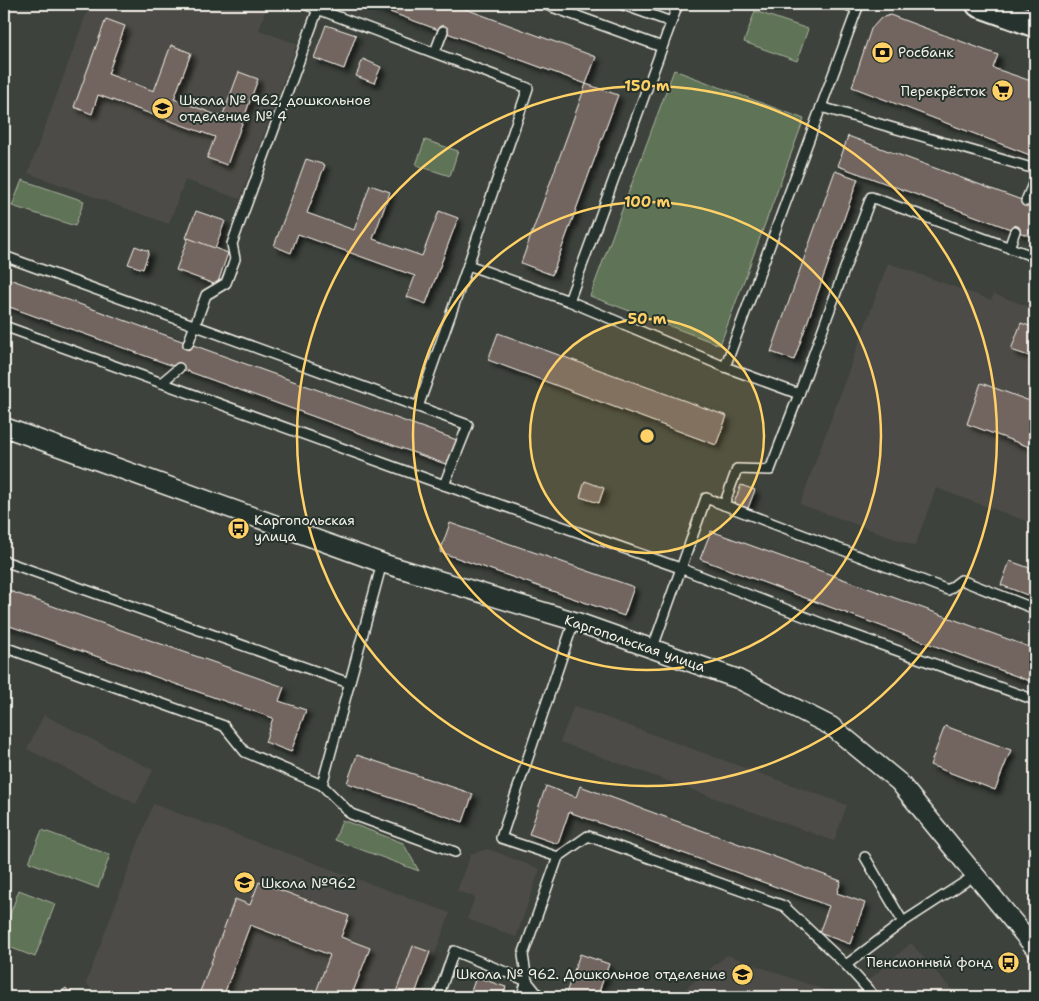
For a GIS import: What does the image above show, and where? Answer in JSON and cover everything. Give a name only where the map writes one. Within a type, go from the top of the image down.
[{"type":"main road","points":[[979,4],[1035,24]]},
{"type":"street","name":"Каргопольская улица","points":[[4,427],[382,563],[574,621],[738,679],[831,726],[899,782],[974,876],[1035,948]]},
{"type":"lane","points":[[304,4],[528,88],[418,407]]},
{"type":"lane","points":[[544,4],[662,47]]},
{"type":"lane","points":[[621,4],[671,22]]},
{"type":"lane","points":[[569,301],[678,4]]},
{"type":"lane","points":[[725,367],[858,6],[844,4]]},
{"type":"lane","points":[[188,344],[206,295],[226,283],[236,259],[232,244],[318,9]]},
{"type":"lane","points":[[435,52],[443,31]]},
{"type":"lane","points":[[821,107],[1035,168]]},
{"type":"lane","points":[[1026,201],[1035,179]]},
{"type":"lane","points":[[724,505],[737,469],[770,470],[871,197],[1035,257]]},
{"type":"lane","points":[[1009,248],[1015,231]]},
{"type":"lane","points":[[4,256],[468,425],[444,485]]},
{"type":"lane","points":[[468,265],[569,301],[725,367],[799,394]]},
{"type":"lane","points":[[4,326],[680,568],[826,625],[1035,700]]},
{"type":"lane","points":[[162,384],[180,368]]},
{"type":"lane","points":[[652,650],[706,498],[948,590],[960,580],[1035,609]]},
{"type":"lane","points":[[4,561],[349,683]]},
{"type":"lane","points":[[322,785],[382,563]]},
{"type":"lane","points":[[558,857],[501,838],[574,621]]},
{"type":"lane","points":[[4,647],[224,726],[245,752],[322,785],[350,814],[455,852]]},
{"type":"lane","points":[[521,997],[527,981],[523,955],[558,857],[588,836],[784,906],[846,965],[875,997]]},
{"type":"lane","points":[[865,857],[903,922]]},
{"type":"lane","points":[[846,965],[903,922],[974,876]]},
{"type":"lane","points":[[438,997],[454,951],[527,981],[540,997]]},
{"type":"shaded area","name":"Школа № 962, дошкольное отделение № 4","points":[[81,4],[267,5],[259,30],[297,44],[240,199],[185,180],[169,224],[28,173],[89,7]]},
{"type":"shaded area","points":[[888,263],[991,300],[994,294],[1035,309],[1035,524],[936,488],[915,546],[800,504]]},
{"type":"shaded area","points":[[574,706],[847,805],[834,841],[560,742]]},
{"type":"shaded area","points":[[44,715],[153,770],[136,804],[27,749]]},
{"type":"shaded area","name":"Школа №962","points":[[153,804],[450,913],[419,997],[98,997],[86,983]]},
{"type":"shaded area","points":[[488,849],[540,869],[516,937],[467,919],[475,897],[457,891],[471,854]]},
{"type":"shaded area","points":[[911,943],[958,997],[850,997]]},
{"type":"shaded area","name":"Школа № 962. Дошкольное отделение","points":[[727,955],[833,993],[836,997],[675,997]]},
{"type":"green space","points":[[755,11],[808,29],[797,61],[744,42]]},
{"type":"green space","points":[[674,70],[804,119],[720,345],[590,296]]},
{"type":"green space","points":[[425,140],[458,151],[450,176],[416,165]]},
{"type":"green space","points":[[22,180],[84,201],[75,226],[12,206]]},
{"type":"green space","points":[[342,820],[403,843],[419,871],[335,840]]},
{"type":"green space","points":[[42,830],[110,855],[98,888],[29,862]]},
{"type":"green space","points":[[19,890],[55,904],[35,957],[4,945],[4,931]]},
{"type":"building","points":[[368,4],[452,4],[596,57],[586,84]]},
{"type":"building","points":[[890,15],[998,55],[993,68],[1031,81],[1035,70],[1035,157],[852,87],[871,29],[881,18]]},
{"type":"building","points":[[106,19],[125,26],[108,74],[154,91],[171,45],[191,53],[174,99],[222,117],[239,72],[258,79],[227,165],[207,158],[215,137],[98,95],[92,114],[74,107]]},
{"type":"building","points":[[326,25],[356,35],[344,69],[314,58]]},
{"type":"building","points":[[363,59],[381,67],[374,83],[356,76]]},
{"type":"building","points":[[586,84],[618,95],[552,275],[521,263]]},
{"type":"building","points":[[848,136],[1035,205],[1035,238],[838,166]]},
{"type":"building","points":[[306,159],[325,165],[307,213],[354,230],[370,185],[390,192],[373,239],[422,256],[439,211],[458,218],[426,304],[407,297],[415,276],[298,234],[291,253],[274,246]]},
{"type":"building","points":[[835,171],[858,179],[794,360],[771,352]]},
{"type":"building","points":[[196,211],[225,221],[215,249],[186,238]]},
{"type":"building","points":[[188,238],[228,253],[217,285],[176,270]]},
{"type":"building","points":[[135,246],[149,251],[143,269],[128,264]]},
{"type":"building","points":[[4,277],[457,440],[448,465],[4,305]]},
{"type":"building","points":[[1021,323],[1035,328],[1035,358],[1011,350]]},
{"type":"building","points":[[498,333],[727,416],[716,445],[488,360]]},
{"type":"building","points":[[981,383],[1035,403],[1035,449],[967,424]]},
{"type":"building","points":[[585,481],[604,488],[599,503],[580,497]]},
{"type":"building","points":[[741,485],[755,490],[748,508],[734,503]]},
{"type":"building","points":[[450,523],[634,587],[624,616],[440,552]]},
{"type":"building","points":[[711,531],[1035,649],[1035,683],[700,559]]},
{"type":"building","points":[[1010,561],[1035,570],[1035,598],[1001,585]]},
{"type":"building","points":[[4,589],[284,687],[279,701],[306,710],[291,752],[265,742],[273,718],[4,624]]},
{"type":"building","points":[[945,726],[1011,750],[995,790],[930,765]]},
{"type":"building","points":[[357,755],[473,794],[463,822],[347,783]]},
{"type":"building","points":[[546,786],[576,797],[580,786],[841,881],[837,893],[865,903],[850,944],[819,933],[829,906],[569,812],[558,844],[529,834]]},
{"type":"building","points":[[259,882],[349,916],[341,937],[370,948],[351,997],[314,997],[330,955],[250,925],[223,997],[198,997],[235,899],[250,905]]},
{"type":"building","points":[[413,946],[430,952],[414,997],[401,997],[395,995]]},
{"type":"building","points":[[580,954],[609,964],[597,997],[565,996]]},
{"type":"building","points":[[476,977],[506,987],[503,997],[469,997]]},
{"type":"building","points":[[66,988],[74,997],[54,997]]},
{"type":"place","name":"Росбанк","points":[[882,52]]},
{"type":"place","name":"Перекрёсток","points":[[1002,91]]},
{"type":"place","name":"Школа № 962, дошкольное отделение № 4","points":[[163,108]]},
{"type":"place","name":"Каргопольская улица","points":[[238,528]]},
{"type":"place","name":"Школа №962","points":[[245,883]]},
{"type":"place","name":"Пенсионный фонд","points":[[1009,962]]},
{"type":"place","name":"Школа № 962. Дошкольное отделение","points":[[742,974]]}]
